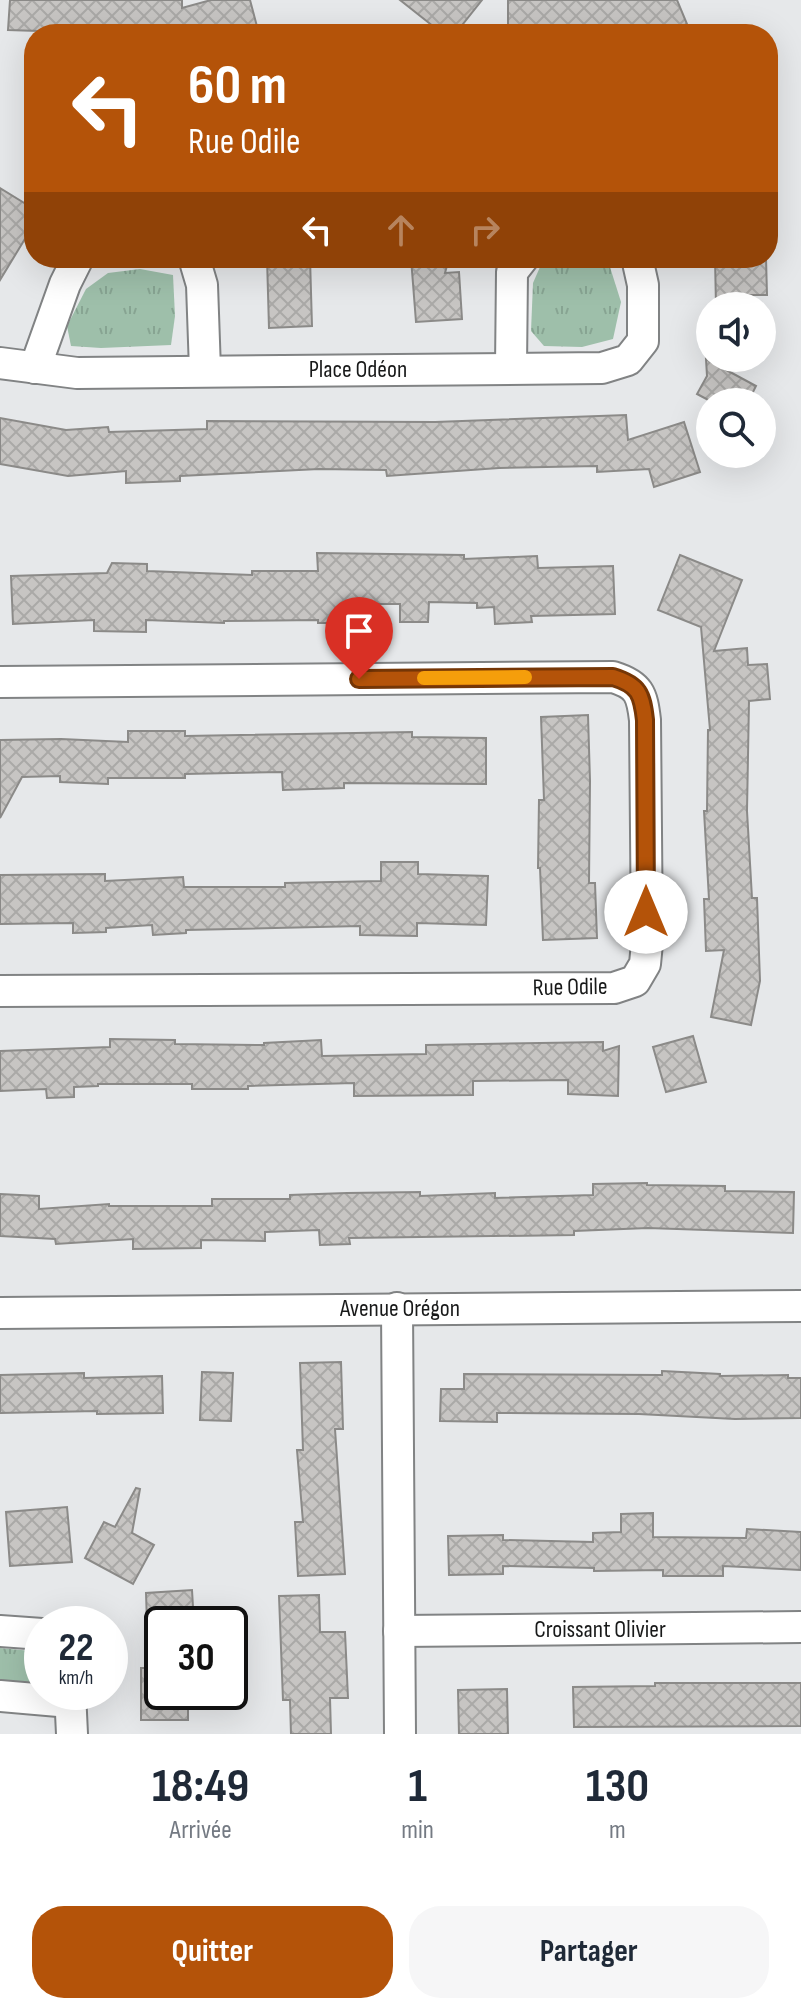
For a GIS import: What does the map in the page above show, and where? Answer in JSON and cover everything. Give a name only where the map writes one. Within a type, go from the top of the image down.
[{"type":"street","points":[[35,368],[73,268]]},
{"type":"street","points":[[197,268],[202,285],[205,370]]},
{"type":"street","points":[[511,367],[512,272],[515,268]]},
{"type":"street","name":"Place Odéon","points":[[0,363],[77,373],[602,368],[628,360],[643,341],[643,285],[639,268]]},
{"type":"street","name":"Rue Odile","points":[[0,682],[613,677],[629,682],[643,698],[645,720],[647,943],[645,964],[635,981],[614,988],[0,991]]},
{"type":"street","name":"Avenue Orégon","points":[[0,1313],[801,1306]]},
{"type":"street","points":[[397,1308],[400,1734]]},
{"type":"street","name":"Croissant Olivier","points":[[399,1631],[801,1627]]},
{"type":"street","points":[[0,1631],[24,1633]]},
{"type":"street","points":[[0,1696],[24,1696]]},
{"type":"street","points":[[71,1710],[72,1734]]},
{"type":"green space","points":[[540,268],[610,268],[621,302],[613,339],[582,347],[544,346],[531,331],[533,283]]},
{"type":"green space","points":[[140,269],[173,275],[175,316],[171,345],[71,346],[67,326],[86,289],[108,273]]},
{"type":"green space","points":[[0,1648],[24,1650],[24,1686],[0,1684]]},
{"type":"building","points":[[10,0],[182,0],[182,8],[211,0],[250,0],[256,24],[24,24],[24,31],[8,30]]},
{"type":"building","points":[[400,0],[482,0],[463,24],[430,24]]},
{"type":"building","points":[[508,0],[677,0],[687,24],[508,24]]},
{"type":"building","points":[[0,188],[24,203],[24,240],[0,280]]},
{"type":"building","points":[[267,268],[310,268],[312,326],[269,328]]},
{"type":"building","points":[[412,268],[446,268],[445,273],[459,272],[462,319],[416,322]]},
{"type":"building","points":[[715,268],[766,268],[767,292],[716,292]]},
{"type":"building","points":[[707,372],[730,372],[756,386],[700,388]]},
{"type":"building","points":[[626,415],[628,440],[684,422],[696,468],[700,472],[654,487],[649,469],[597,472],[597,466],[499,468],[387,476],[386,470],[319,469],[180,476],[180,481],[126,483],[126,471],[68,476],[0,464],[0,418],[66,430],[108,427],[109,432],[207,429],[207,421],[435,422]]},
{"type":"building","points":[[317,553],[464,555],[464,559],[537,556],[538,568],[613,566],[615,614],[531,616],[532,622],[495,624],[494,607],[477,608],[477,603],[429,602],[428,622],[400,622],[400,604],[342,604],[342,623],[318,623],[318,620],[224,623],[146,620],[146,632],[94,631],[94,620],[13,624],[11,576],[107,573],[112,563],[147,564],[147,571],[252,575],[252,571],[318,571]]},
{"type":"building","points":[[680,555],[742,580],[714,651],[747,648],[748,665],[767,664],[770,699],[749,701],[747,811],[752,898],[757,898],[760,981],[751,1025],[711,1017],[724,950],[706,951],[704,899],[709,899],[704,811],[707,811],[710,730],[701,627],[658,610]]},
{"type":"building","points":[[588,715],[589,883],[595,883],[597,938],[543,940],[538,868],[539,800],[544,800],[541,717]]},
{"type":"building","points":[[128,731],[185,731],[185,736],[412,732],[412,737],[486,738],[486,784],[344,783],[344,788],[283,790],[282,772],[185,774],[185,778],[108,778],[108,784],[60,782],[60,776],[22,777],[0,818],[0,740],[128,742]]},
{"type":"building","points":[[381,862],[418,862],[418,874],[488,876],[486,925],[417,923],[417,936],[360,935],[360,926],[186,930],[186,933],[153,935],[152,925],[73,933],[73,923],[0,924],[0,875],[105,874],[105,881],[183,877],[184,887],[285,887],[285,883],[381,881]]},
{"type":"building","points":[[693,1036],[706,1082],[666,1092],[653,1047]]},
{"type":"building","points":[[110,1039],[175,1040],[175,1044],[264,1045],[321,1040],[322,1056],[426,1054],[426,1045],[603,1042],[603,1051],[619,1046],[618,1096],[568,1094],[568,1080],[473,1081],[473,1095],[354,1096],[354,1083],[248,1086],[248,1089],[192,1089],[192,1084],[98,1084],[74,1087],[74,1097],[47,1098],[46,1089],[0,1091],[0,1051],[110,1047]]},
{"type":"building","points":[[593,1184],[725,1186],[725,1191],[794,1192],[793,1233],[648,1228],[574,1231],[574,1235],[349,1238],[350,1244],[320,1245],[319,1230],[265,1232],[265,1241],[201,1240],[201,1248],[133,1249],[133,1239],[56,1244],[55,1239],[0,1236],[0,1194],[39,1196],[39,1209],[109,1204],[212,1206],[212,1199],[290,1199],[290,1195],[347,1193],[420,1192],[420,1196],[495,1193],[495,1198],[593,1195]]},
{"type":"building","points":[[341,1362],[343,1429],[335,1429],[345,1574],[298,1576],[295,1522],[303,1522],[297,1450],[303,1450],[300,1363]]},
{"type":"building","points":[[662,1371],[801,1378],[801,1418],[497,1413],[497,1422],[440,1421],[441,1389],[464,1389],[464,1374],[662,1375]]},
{"type":"building","points":[[202,1372],[233,1373],[231,1421],[200,1420]]},
{"type":"building","points":[[84,1373],[84,1378],[162,1376],[163,1413],[0,1413],[0,1375]]},
{"type":"building","points":[[136,1488],[140,1489],[132,1533],[154,1545],[133,1584],[85,1558],[104,1522],[115,1527]]},
{"type":"building","points":[[67,1507],[72,1562],[10,1566],[6,1512]]},
{"type":"building","points":[[653,1513],[653,1537],[746,1538],[747,1529],[801,1532],[801,1570],[723,1566],[723,1576],[663,1576],[663,1570],[594,1571],[594,1568],[503,1566],[503,1574],[449,1575],[448,1536],[503,1535],[503,1540],[593,1542],[593,1533],[621,1532],[621,1514]]},
{"type":"building","points":[[192,1590],[193,1606],[146,1606],[146,1593]]},
{"type":"building","points":[[319,1595],[320,1632],[345,1632],[348,1698],[330,1698],[331,1734],[291,1734],[290,1700],[283,1700],[279,1596]]},
{"type":"building","points":[[141,1668],[144,1668],[144,1710],[188,1710],[188,1720],[141,1720]]},
{"type":"building","points":[[655,1683],[801,1683],[801,1726],[574,1727],[573,1687],[655,1686]]},
{"type":"building","points":[[507,1689],[508,1734],[459,1734],[458,1690]]},
{"type":"slow traffic","points":[[424,678],[525,677]]},
{"type":"route","points":[[359,679],[613,677],[629,682],[643,698],[645,720],[646,912]]}]
